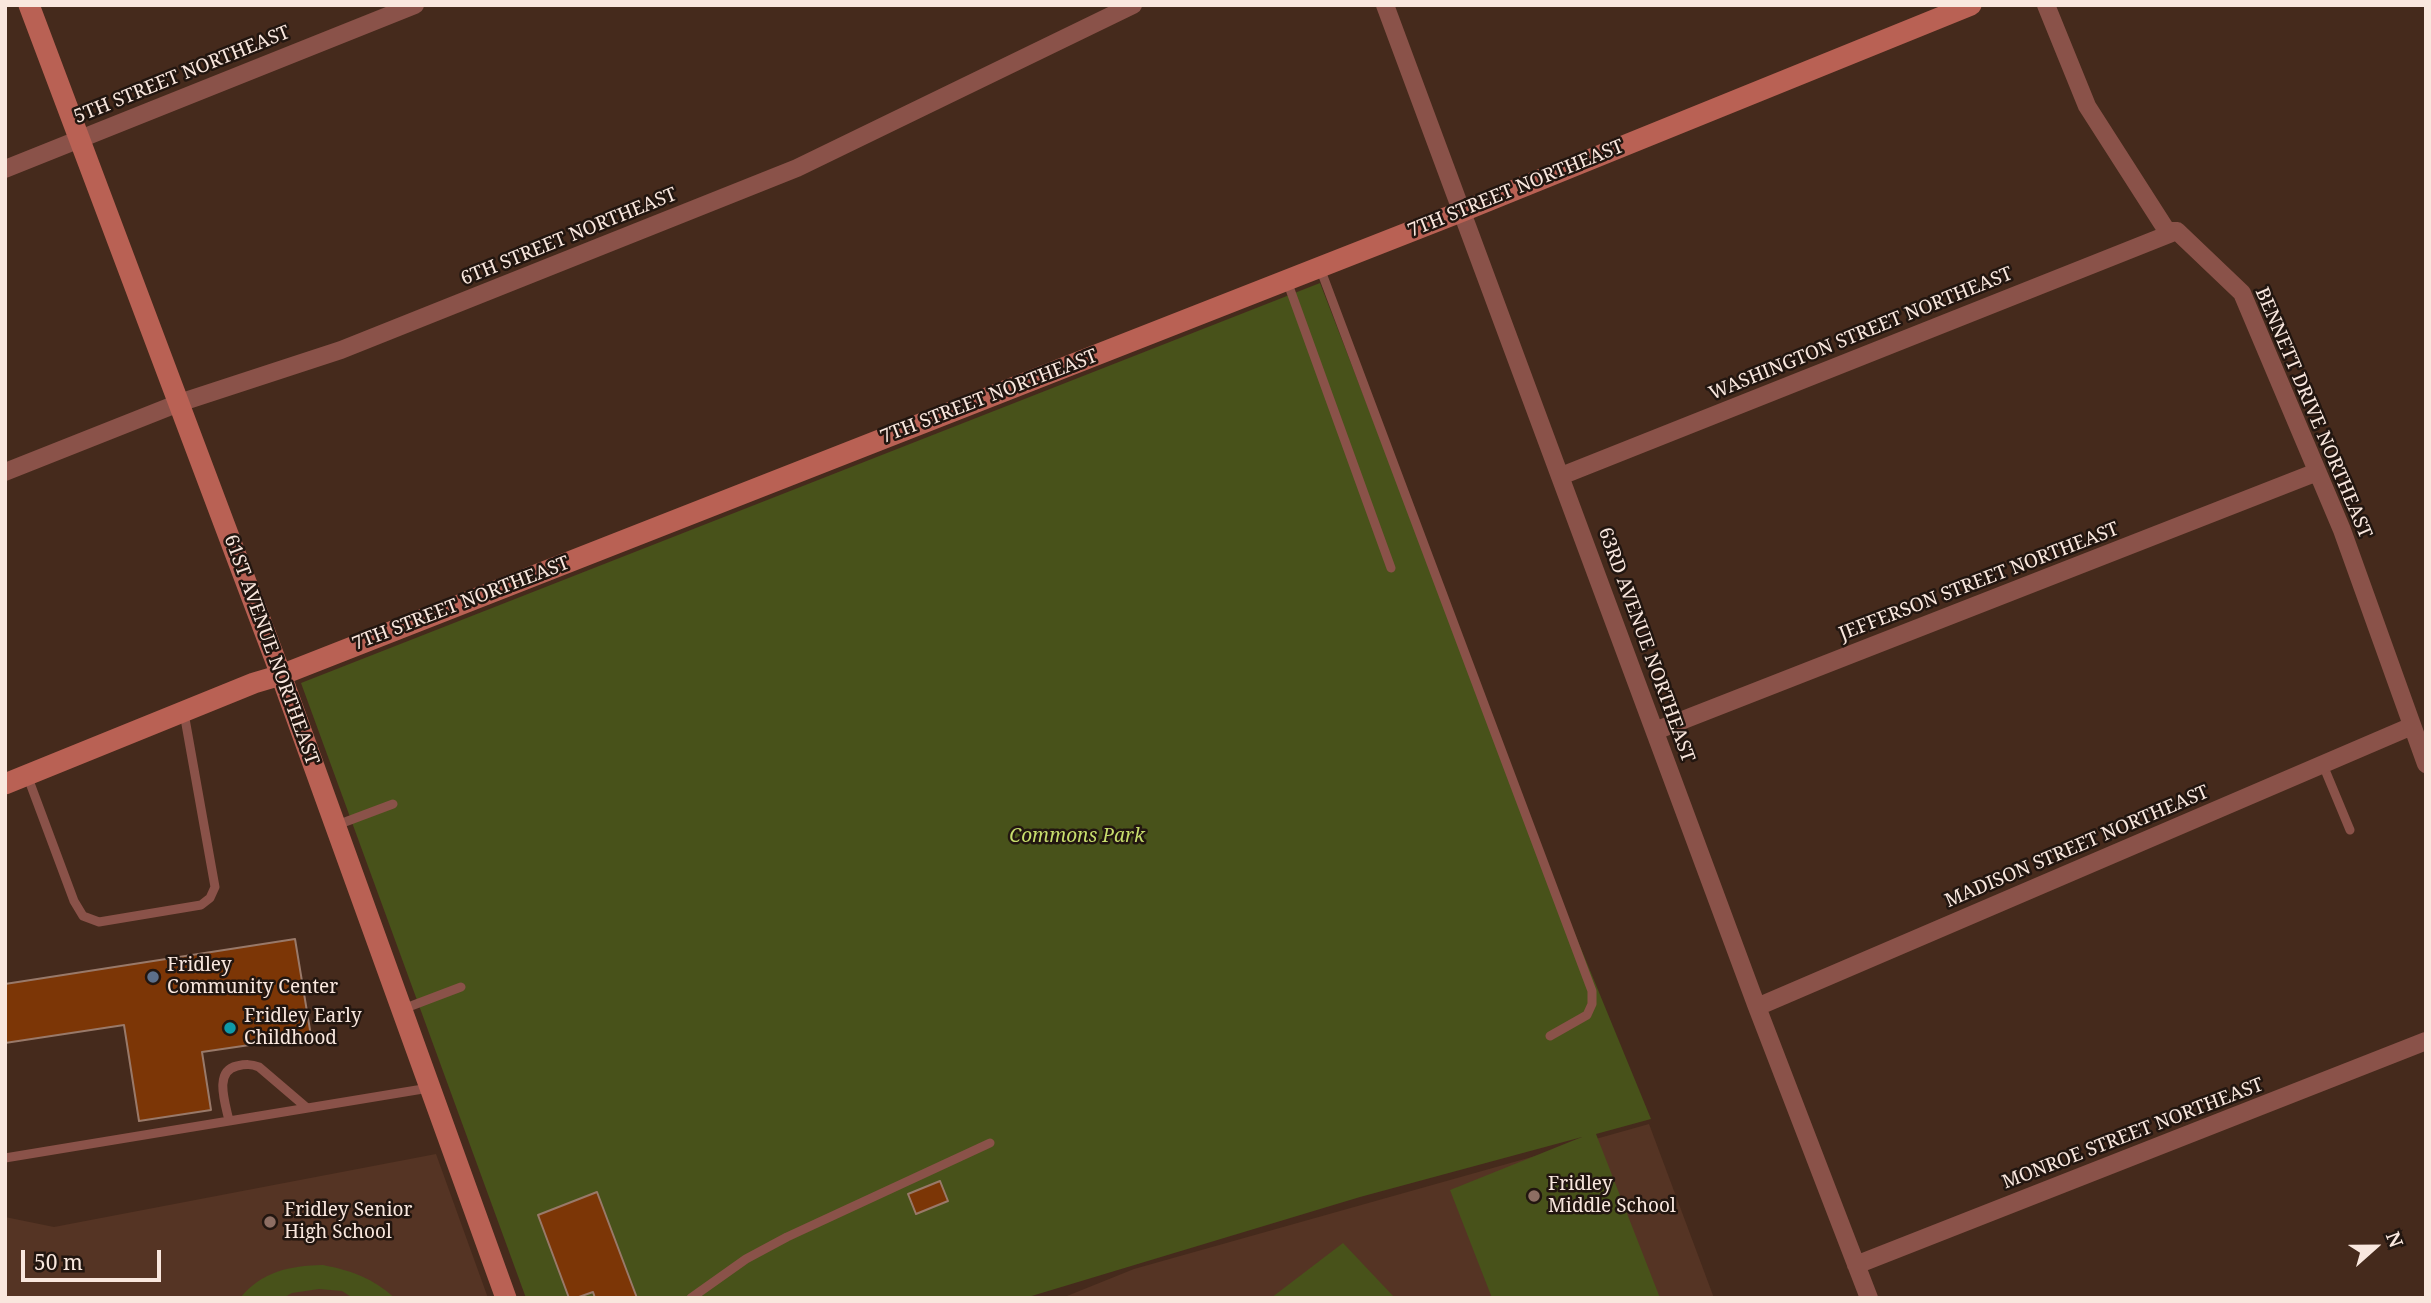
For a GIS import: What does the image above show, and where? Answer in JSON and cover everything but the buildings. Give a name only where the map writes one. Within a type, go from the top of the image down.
[{"type":"street","name":"61ST AVENUE NORTHEAST","points":[[29,5],[281,675],[506,1298]]},
{"type":"street","name":"5TH STREET NORTHEAST","points":[[5,169],[415,5]]},
{"type":"street","name":"6TH STREET NORTHEAST","points":[[5,472],[179,403],[341,350],[797,168],[1133,5]]},
{"type":"street","name":"63RD AVENUE NORTHEAST","points":[[1385,5],[1757,1007],[1869,1298]]},
{"type":"street","name":"7TH STREET NORTHEAST","points":[[5,784],[254,683],[281,675],[1463,211],[1971,5]]},
{"type":"street","name":"BENNETT DRIVE NORTHEAST","points":[[2046,5],[2087,106],[2167,231],[2176,232],[2242,293],[2342,530],[2426,764]]},
{"type":"street","name":"WASHINGTON STREET NORTHEAST","points":[[1561,476],[2176,232]]},
{"type":"street","name":"JEFFERSON STREET NORTHEAST","points":[[1655,731],[2317,472]]},
{"type":"street","name":"MADISON STREET NORTHEAST","points":[[1757,1007],[2412,726]]},
{"type":"street","name":"MONROE STREET NORTHEAST","points":[[1856,1265],[2426,1041]]},
{"type":"lane","points":[[1319,267],[1592,991],[1592,1004],[1587,1016],[1550,1036]]},
{"type":"lane","points":[[1286,280],[1391,568]]},
{"type":"lane","points":[[27,775],[74,901],[83,916],[99,922],[201,905],[210,898],[215,887],[184,713]]},
{"type":"lane","points":[[2323,765],[2350,830]]},
{"type":"lane","points":[[335,826],[393,804]]},
{"type":"lane","points":[[401,1009],[461,988]]},
{"type":"lane","points":[[229,1121],[222,1085],[224,1074],[232,1067],[250,1064],[260,1067],[307,1108]]},
{"type":"lane","points":[[5,1158],[429,1088]]},
{"type":"lane","points":[[691,1298],[746,1259],[787,1237],[990,1143]]},
{"type":"shaded area","name":"Fridley Middle School","points":[[1649,1124],[1714,1298],[1062,1298],[1134,1269]]},
{"type":"shaded area","name":"Fridley Senior High School","points":[[436,1154],[488,1298],[5,1298],[5,1217],[54,1227]]},
{"type":"green space","name":"Commons Park","points":[[1320,283],[1520,800],[1651,1119],[1596,1134],[1660,1298],[1492,1298],[1450,1190],[1582,1137],[1360,1197],[1025,1298],[526,1298],[301,683]]},
{"type":"green space","points":[[1343,1243],[1395,1298],[1271,1298]]},
{"type":"green space","points":[[323,1265],[362,1276],[395,1298],[353,1298],[342,1291],[319,1289],[292,1293],[283,1298],[240,1298],[258,1282],[277,1272]]},
{"type":"place","name":"Fridley Community Center","points":[[153,977]]},
{"type":"place","name":"Fridley Early Childhood","points":[[230,1028]]},
{"type":"place","name":"Fridley Middle School","points":[[1534,1196]]},
{"type":"place","name":"Fridley Senior High School","points":[[270,1222]]}]
